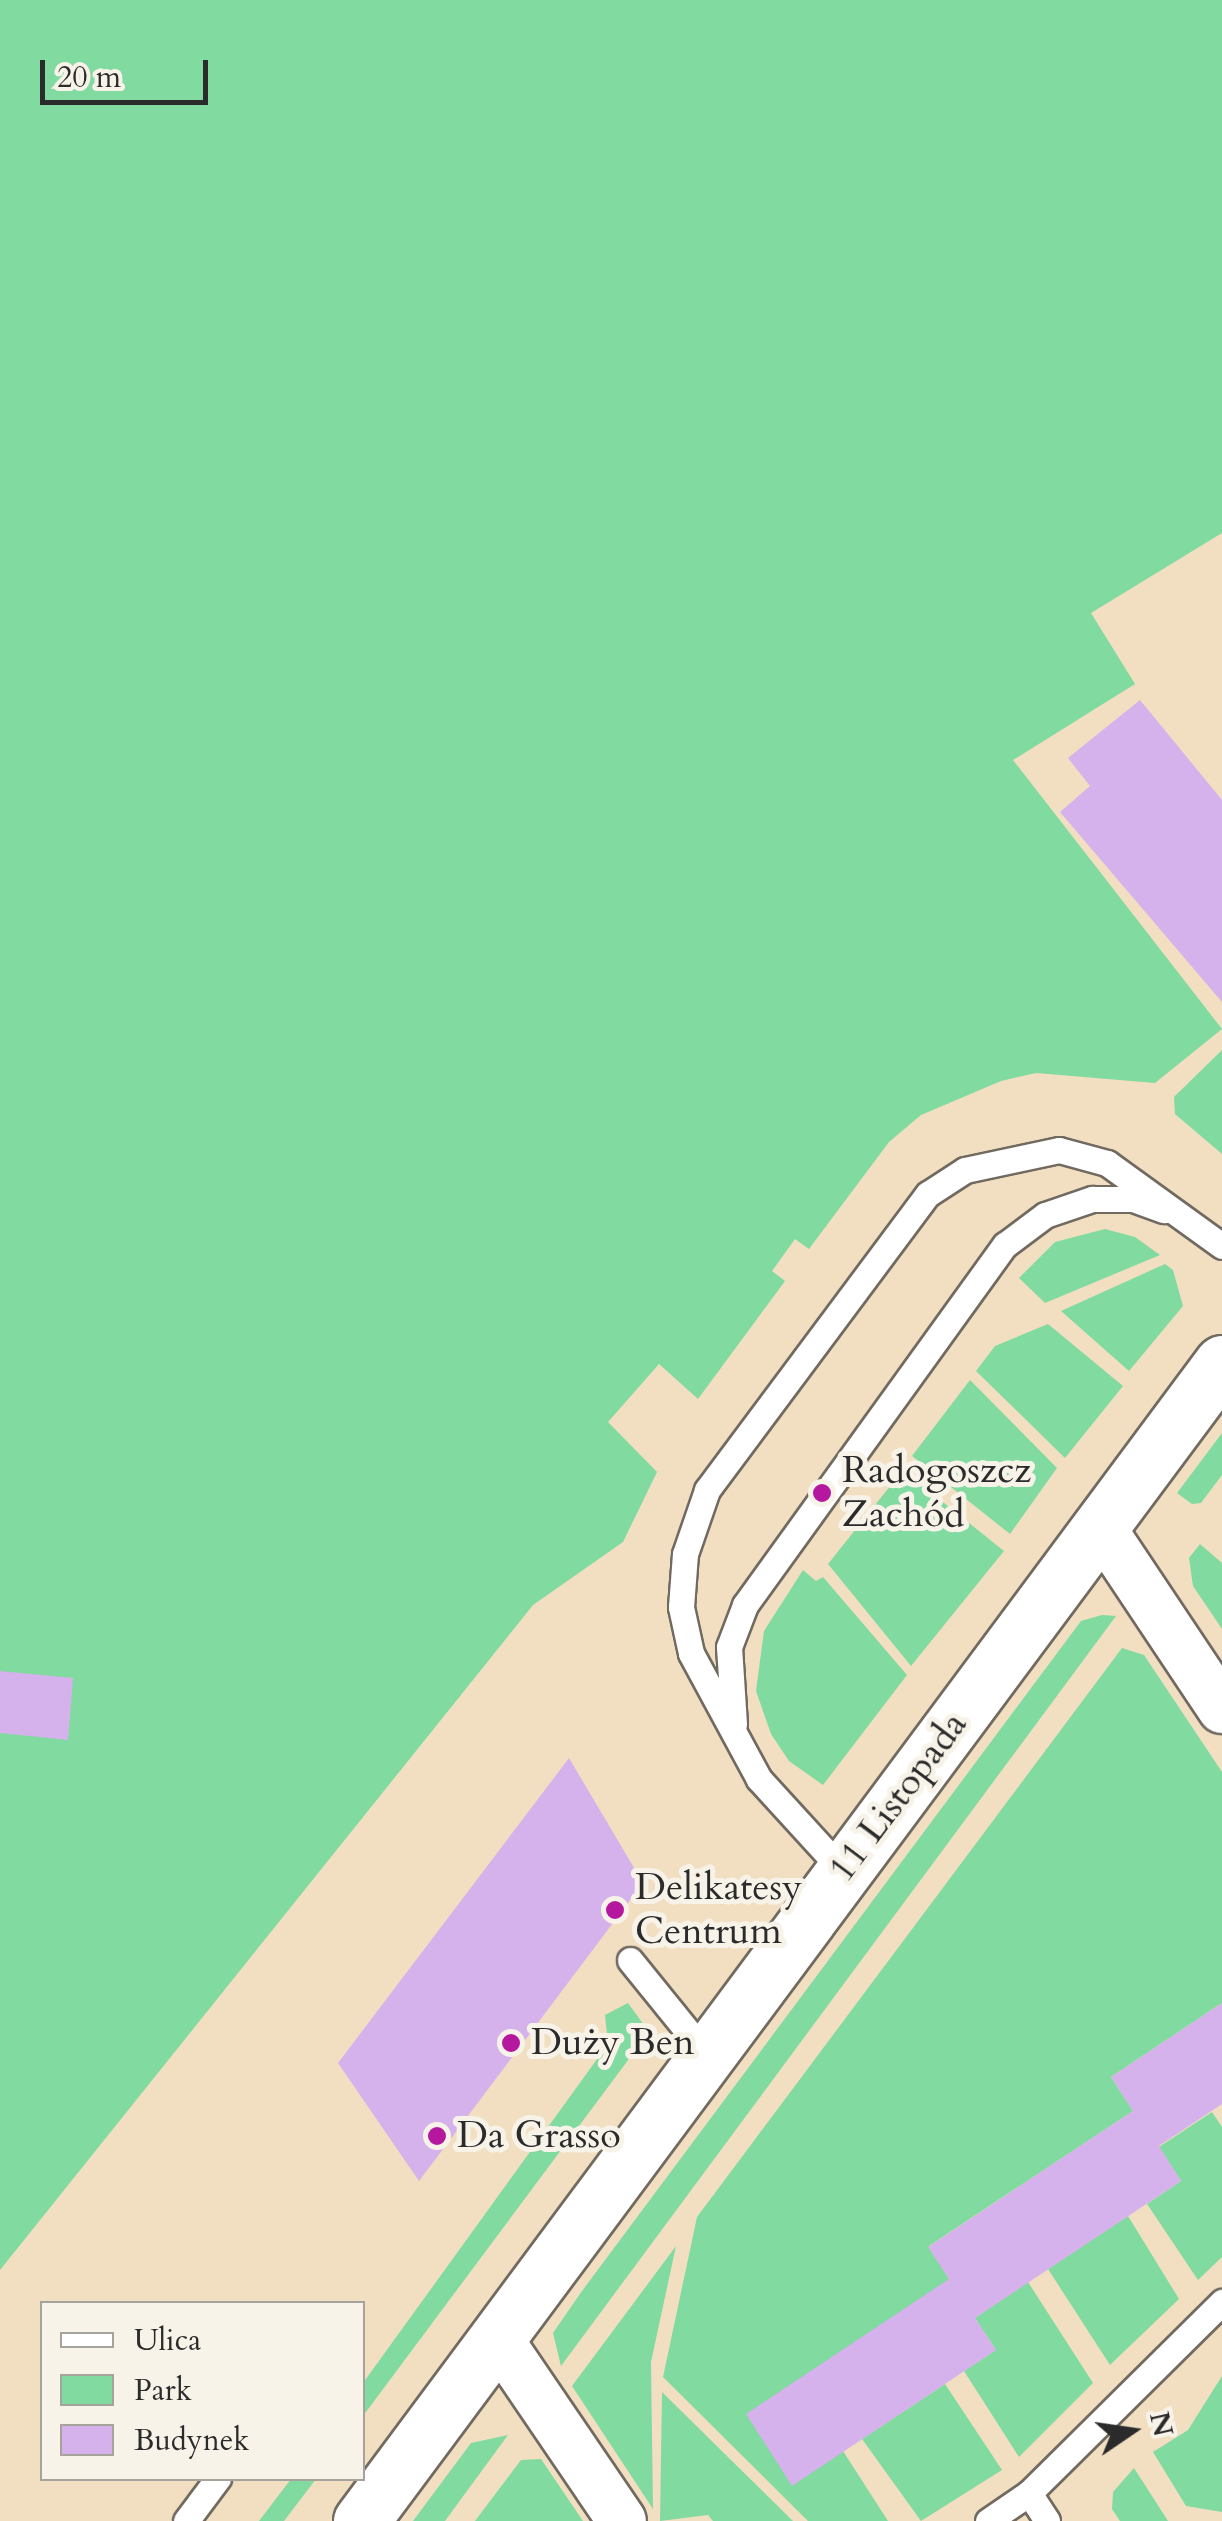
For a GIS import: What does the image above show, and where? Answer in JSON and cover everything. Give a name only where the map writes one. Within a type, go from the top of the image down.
[{"type":"street","name":"11 Listopada","points":[[360,2521],[1222,1363]]},
{"type":"street","points":[[1100,1526],[1222,1709]]},
{"type":"street","points":[[497,2337],[622,2521]]},
{"type":"lane","points":[[843,1871],[759,1778],[690,1653],[681,1607],[685,1554],[708,1490],[928,1194],[965,1170],[1059,1150],[1107,1163],[1222,1246]]},
{"type":"lane","points":[[737,1743],[729,1661],[744,1605],[1005,1246],[1045,1216],[1092,1199],[1133,1199],[1183,1217]]},
{"type":"lane","points":[[630,1960],[707,2055]]},
{"type":"lane","points":[[988,2521],[1029,2492],[1222,2302]]},
{"type":"lane","points":[[186,2521],[216,2481]]},
{"type":"lane","points":[[1029,2492],[1047,2521]]},
{"type":"green space","points":[[0,0],[1222,0],[1222,533],[1091,613],[1135,684],[1013,760],[1222,1029],[1155,1083],[1036,1073],[1001,1081],[921,1115],[889,1142],[809,1249],[795,1239],[772,1271],[785,1281],[698,1399],[659,1364],[608,1422],[657,1472],[623,1542],[533,1605],[0,2270]]},
{"type":"green space","points":[[1222,1050],[1222,1154],[1175,1114],[1174,1097]]},
{"type":"green space","points":[[1105,1229],[1135,1237],[1160,1255],[1045,1303],[1019,1278],[1055,1242]]},
{"type":"green space","points":[[1165,1264],[1173,1270],[1183,1306],[1129,1371],[1061,1311]]},
{"type":"green space","points":[[1048,1324],[1123,1386],[1065,1458],[976,1371],[995,1346]]},
{"type":"green space","points":[[970,1380],[1057,1468],[1010,1534],[912,1456]]},
{"type":"green space","points":[[1222,1433],[1222,1475],[1201,1503],[1192,1504],[1177,1493]]},
{"type":"green space","points":[[903,1470],[1004,1551],[911,1666],[828,1564]]},
{"type":"green space","points":[[1200,1544],[1222,1563],[1222,1629],[1193,1586],[1189,1558]]},
{"type":"green space","points":[[803,1570],[816,1581],[823,1577],[907,1675],[823,1785],[789,1761],[771,1734],[756,1691],[764,1631]]},
{"type":"green space","points":[[1116,1616],[561,2366],[553,2333],[582,2291],[1081,1621]]},
{"type":"green space","points":[[1122,1648],[1144,1655],[1222,1772],[1222,2003],[1111,2077],[1133,2111],[929,2246],[949,2279],[843,2451],[888,2521],[808,2521],[663,2377],[697,2217]]},
{"type":"green space","points":[[628,2003],[649,2032],[365,2413],[365,2380],[608,2044],[605,2015]]},
{"type":"green space","points":[[1212,2112],[1222,2127],[1222,2257],[1198,2280],[1147,2204],[1181,2181],[1159,2147]]},
{"type":"green space","points":[[1128,2216],[1179,2299],[1110,2365],[1048,2269]]},
{"type":"green space","points":[[676,2246],[651,2362],[653,2509],[572,2386]]},
{"type":"green space","points":[[1028,2282],[1093,2383],[1019,2457],[964,2371],[996,2350],[975,2318]]},
{"type":"green space","points":[[1222,2376],[1222,2512],[1186,2506],[1153,2452],[1188,2430]]},
{"type":"green space","points":[[945,2384],[1002,2470],[921,2521],[862,2439]]},
{"type":"green space","points":[[662,2392],[793,2521],[713,2521],[708,2515],[660,2521]]},
{"type":"green space","points":[[508,2435],[445,2521],[413,2521],[471,2443]]},
{"type":"green space","points":[[541,2459],[583,2521],[475,2521],[521,2460]]},
{"type":"green space","points":[[1134,2468],[1168,2521],[1120,2521],[1112,2509],[1113,2492]]},
{"type":"green space","points":[[289,2481],[314,2481],[284,2521],[259,2521]]},
{"type":"building","points":[[1140,700],[1222,800],[1222,1002],[1060,812],[1090,786],[1068,758]]},
{"type":"building","points":[[0,1671],[73,1678],[68,1740],[0,1733]]},
{"type":"building","points":[[569,1758],[643,1883],[419,2181],[338,2063]]},
{"type":"building","points":[[1222,2003],[1222,2104],[1159,2146],[1181,2181],[975,2318],[996,2350],[792,2486],[746,2414],[949,2279],[928,2247],[1133,2111],[1111,2077]]},
{"type":"place","name":"Radogoszcz Zachód","points":[[822,1493]]},
{"type":"place","name":"Delikatesy Centrum","points":[[615,1910]]},
{"type":"place","name":"Duży Ben","points":[[511,2043]]},
{"type":"place","name":"Da Grasso","points":[[437,2136]]}]
